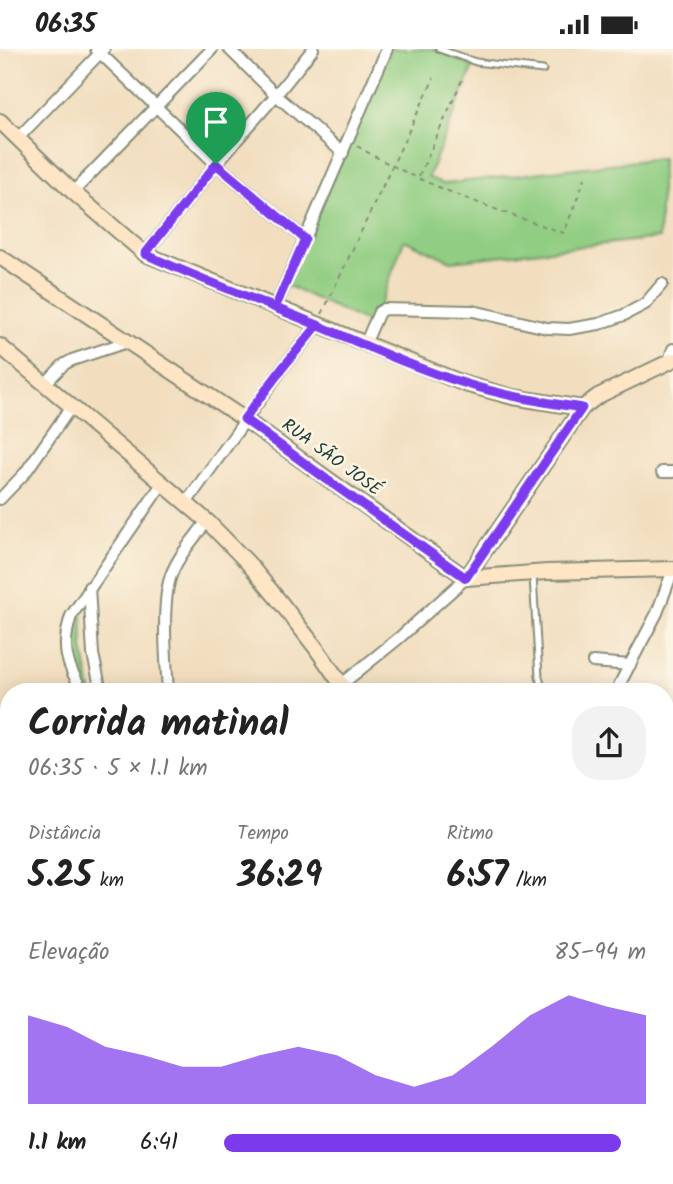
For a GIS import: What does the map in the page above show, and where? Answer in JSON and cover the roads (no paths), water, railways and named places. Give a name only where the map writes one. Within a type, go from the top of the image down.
[{"type":"main road","points":[[0,121],[73,193],[145,254],[464,384],[513,397],[582,408]]},
{"type":"main road","name":"RUA SÃO JOSÉ","points":[[0,257],[244,419],[466,578]]},
{"type":"main road","points":[[2,352],[45,384],[206,521],[256,573],[340,683]]},
{"type":"main road","points":[[466,578],[582,408],[671,357]]},
{"type":"main road","points":[[466,578],[673,569]]},
{"type":"street","points":[[73,193],[212,49]]},
{"type":"street","points":[[229,49],[276,95],[343,153]]},
{"type":"street","points":[[145,254],[216,164],[313,49]]},
{"type":"street","points":[[275,308],[387,49]]},
{"type":"street","points":[[18,138],[100,50],[156,108],[216,164],[305,239]]},
{"type":"street","points":[[365,344],[379,313],[384,309],[473,311],[547,328],[569,329],[598,324],[624,315],[645,304],[662,284]]},
{"type":"street","points":[[186,503],[244,419],[318,325]]},
{"type":"street","points":[[45,384],[63,365],[130,341]]},
{"type":"street","points":[[1,496],[25,473],[71,407]]},
{"type":"street","points":[[78,683],[70,671],[66,651],[66,632],[71,617],[162,484]]},
{"type":"street","points":[[167,683],[169,581],[206,521]]},
{"type":"street","points":[[620,683],[657,613],[673,569]]},
{"type":"street","points":[[350,683],[466,578]]},
{"type":"street","points":[[89,587],[93,654],[99,683]]},
{"type":"street","points":[[593,662],[630,665]]},
{"type":"lane","points":[[439,49],[476,62],[543,70]]},
{"type":"lane","points":[[533,573],[541,683]]}]
